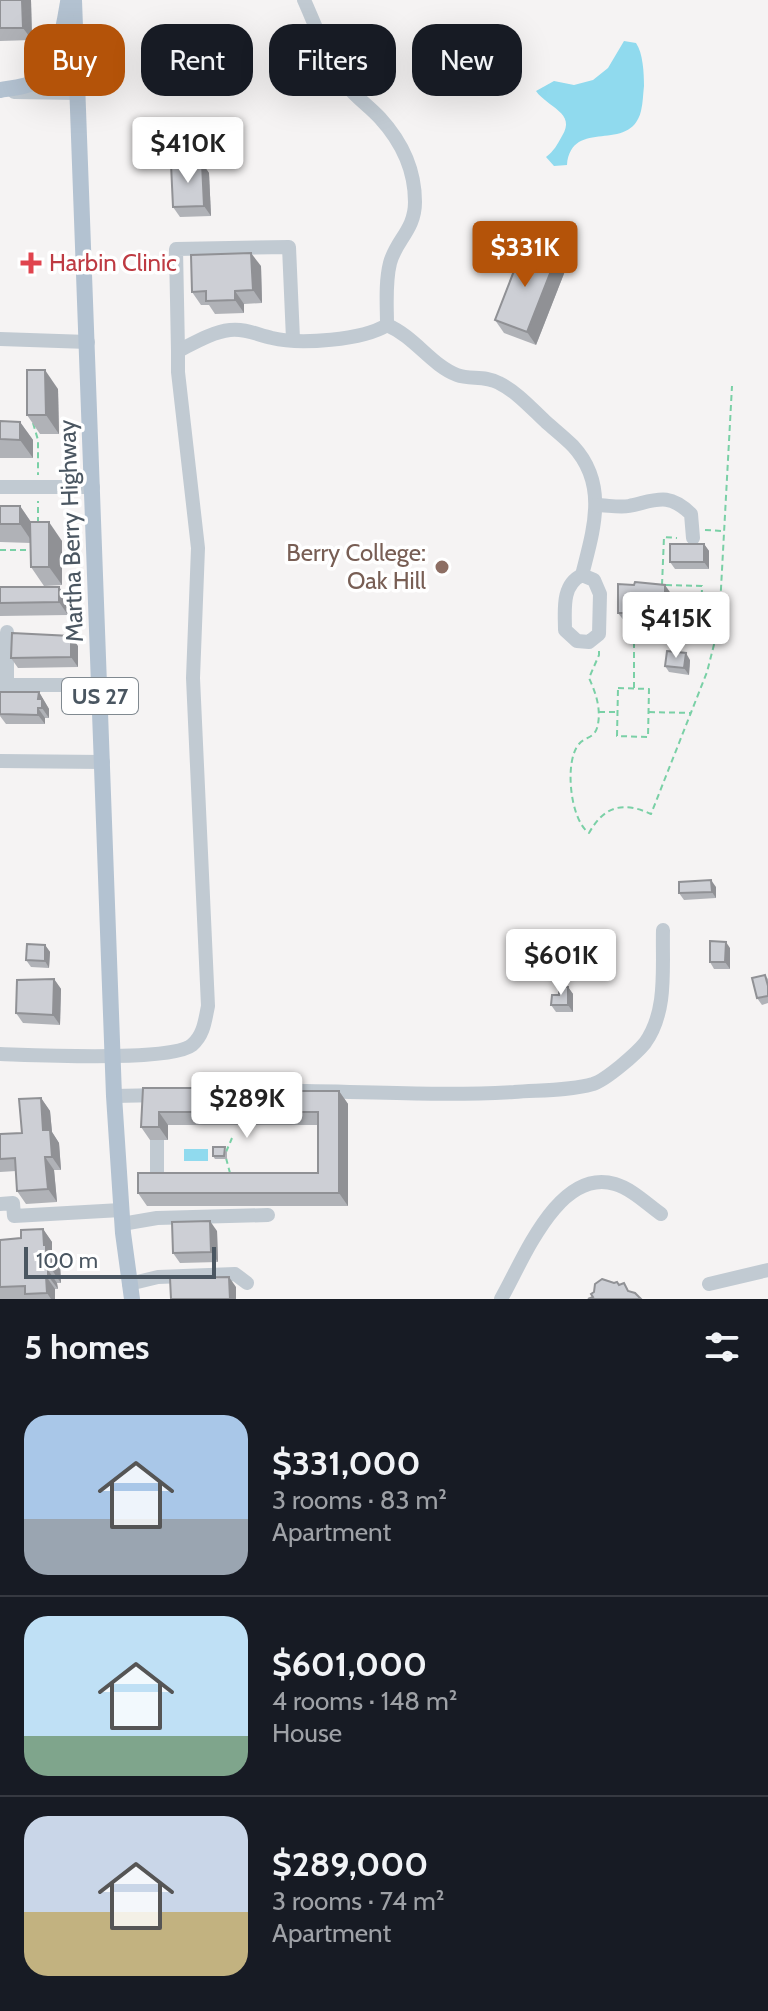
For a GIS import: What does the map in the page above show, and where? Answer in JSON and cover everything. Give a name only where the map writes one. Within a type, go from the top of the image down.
[{"type":"main road","points":[[0,91],[29,84],[43,74],[52,62],[71,0]]},
{"type":"main road","name":"Martha Berry Highway","points":[[71,0],[73,24]]},
{"type":"main road","name":"Martha Berry Highway","points":[[78,96],[114,1096],[130,1292]]},
{"type":"street","points":[[304,0],[323,43],[349,87],[397,139],[411,169],[414,217],[390,262],[387,325]]},
{"type":"street","points":[[0,91],[24,92]]},
{"type":"street","points":[[0,1054],[113,1056],[190,1047],[202,1033],[208,1006],[193,678],[198,548],[178,372],[176,249],[289,247],[293,339]]},
{"type":"street","points":[[178,351],[229,330],[293,339],[371,333],[387,325],[404,332],[440,365],[456,375],[488,378],[517,396],[575,448],[590,476],[596,505],[595,524],[582,575],[567,591],[565,630],[577,641],[589,642],[595,639],[601,627],[600,594],[594,580],[582,575]]},
{"type":"street","points":[[0,339],[88,342]]},
{"type":"street","points":[[0,487],[93,487]]},
{"type":"street","points":[[596,505],[628,506],[651,500],[674,501],[691,514],[693,534]]},
{"type":"street","points":[[7,632],[4,685],[100,685]]},
{"type":"street","points":[[0,761],[103,762]]},
{"type":"street","points":[[114,1096],[259,1089],[450,1096],[595,1083],[633,1055],[653,1028],[661,998],[663,930]]},
{"type":"street","points":[[157,1137],[157,1173]]},
{"type":"street","points":[[501,1299],[553,1209],[570,1191],[596,1183],[610,1183],[625,1188],[661,1214]]},
{"type":"street","points":[[0,1204],[13,1203],[14,1216],[157,1218],[268,1215]]},
{"type":"street","points":[[709,1284],[768,1270]]},
{"type":"street","points":[[130,1292],[158,1277],[235,1274],[247,1283]]},
{"type":"path","points":[[595,639],[599,655],[589,678],[597,696],[597,729],[593,736],[580,742],[574,753],[573,767],[572,802],[575,816],[589,833],[597,818],[607,811],[631,807],[651,814],[707,672],[719,625],[732,386]]},
{"type":"path","points":[[634,688],[634,635],[701,636],[702,586],[662,585],[664,537],[724,532]]},
{"type":"path","points":[[0,550],[38,550]]},
{"type":"path","points":[[702,608],[720,609]]},
{"type":"path","points":[[618,688],[634,688],[649,689],[648,737],[617,736],[618,688]]},
{"type":"path","points":[[598,712],[617,712]]},
{"type":"path","points":[[648,712],[691,713]]},
{"type":"path","points":[[230,1173],[225,1154],[232,1138]]},
{"type":"water","points":[[624,41],[636,43],[643,63],[642,105],[635,124],[614,135],[579,142],[571,150],[567,165],[554,166],[546,157],[560,139],[566,122],[559,111],[536,91],[554,81],[574,85],[593,80],[608,68]]},
{"type":"water","points":[[184,1149],[208,1149],[208,1161],[184,1161]]},
{"type":"building","points":[[0,0],[22,0],[23,28],[0,28]]},
{"type":"building","points":[[202,163],[204,206],[173,207],[171,164]]},
{"type":"building","points":[[524,245],[556,258],[527,332],[495,320]]},
{"type":"building","points":[[251,253],[253,290],[235,291],[235,300],[206,301],[206,291],[192,292],[191,255]]},
{"type":"building","points":[[27,370],[45,370],[46,415],[27,415]]},
{"type":"building","points":[[0,421],[20,422],[20,440],[0,439]]},
{"type":"building","points":[[0,506],[20,506],[20,524],[0,524]]},
{"type":"building","points":[[30,522],[49,522],[49,567],[31,567]]},
{"type":"building","points":[[670,544],[704,544],[704,562],[670,562]]},
{"type":"building","points":[[635,582],[665,585],[665,613],[656,613],[656,620],[639,619],[639,613],[618,613],[618,584],[634,585]]},
{"type":"building","points":[[0,587],[59,587],[59,602],[0,603]]},
{"type":"building","points":[[12,633],[71,636],[71,657],[11,658]]},
{"type":"building","points":[[667,651],[686,653],[684,668],[665,666]]},
{"type":"building","points":[[0,692],[39,692],[42,708],[38,708],[38,715],[0,714]]},
{"type":"building","points":[[711,880],[712,892],[679,893],[679,882]]},
{"type":"building","points":[[710,941],[726,942],[725,962],[710,962]]},
{"type":"building","points":[[27,944],[45,945],[45,961],[26,960]]},
{"type":"building","points":[[765,975],[768,996],[757,998],[752,978]]},
{"type":"building","points":[[54,979],[53,1015],[16,1013],[17,980]]},
{"type":"building","points":[[559,987],[568,987],[568,1005],[551,1005],[552,995],[559,995]]},
{"type":"building","points":[[143,1088],[339,1091],[339,1193],[138,1193],[138,1173],[318,1173],[318,1112],[159,1112],[159,1127],[141,1127]]},
{"type":"building","points":[[41,1098],[43,1130],[50,1130],[52,1157],[45,1157],[48,1189],[17,1191],[15,1158],[0,1159],[0,1134],[22,1133],[19,1099]]},
{"type":"building","points":[[213,1147],[225,1147],[224,1156],[213,1156]]},
{"type":"building","points":[[210,1221],[211,1252],[173,1253],[172,1222]]},
{"type":"building","points":[[43,1229],[46,1252],[51,1251],[52,1270],[48,1270],[46,1276],[47,1293],[25,1294],[25,1286],[0,1287],[0,1240],[21,1238],[21,1230]]},
{"type":"building","points":[[229,1277],[230,1299],[171,1299],[170,1278]]},
{"type":"building","points":[[602,1279],[619,1285],[624,1283],[628,1291],[641,1299],[588,1299],[593,1297],[591,1294],[595,1284]]},
{"type":"place","name":"Harbin Clinic","points":[[31,263]]},
{"type":"place","name":"Berry College: Oak Hill","points":[[442,567]]}]
